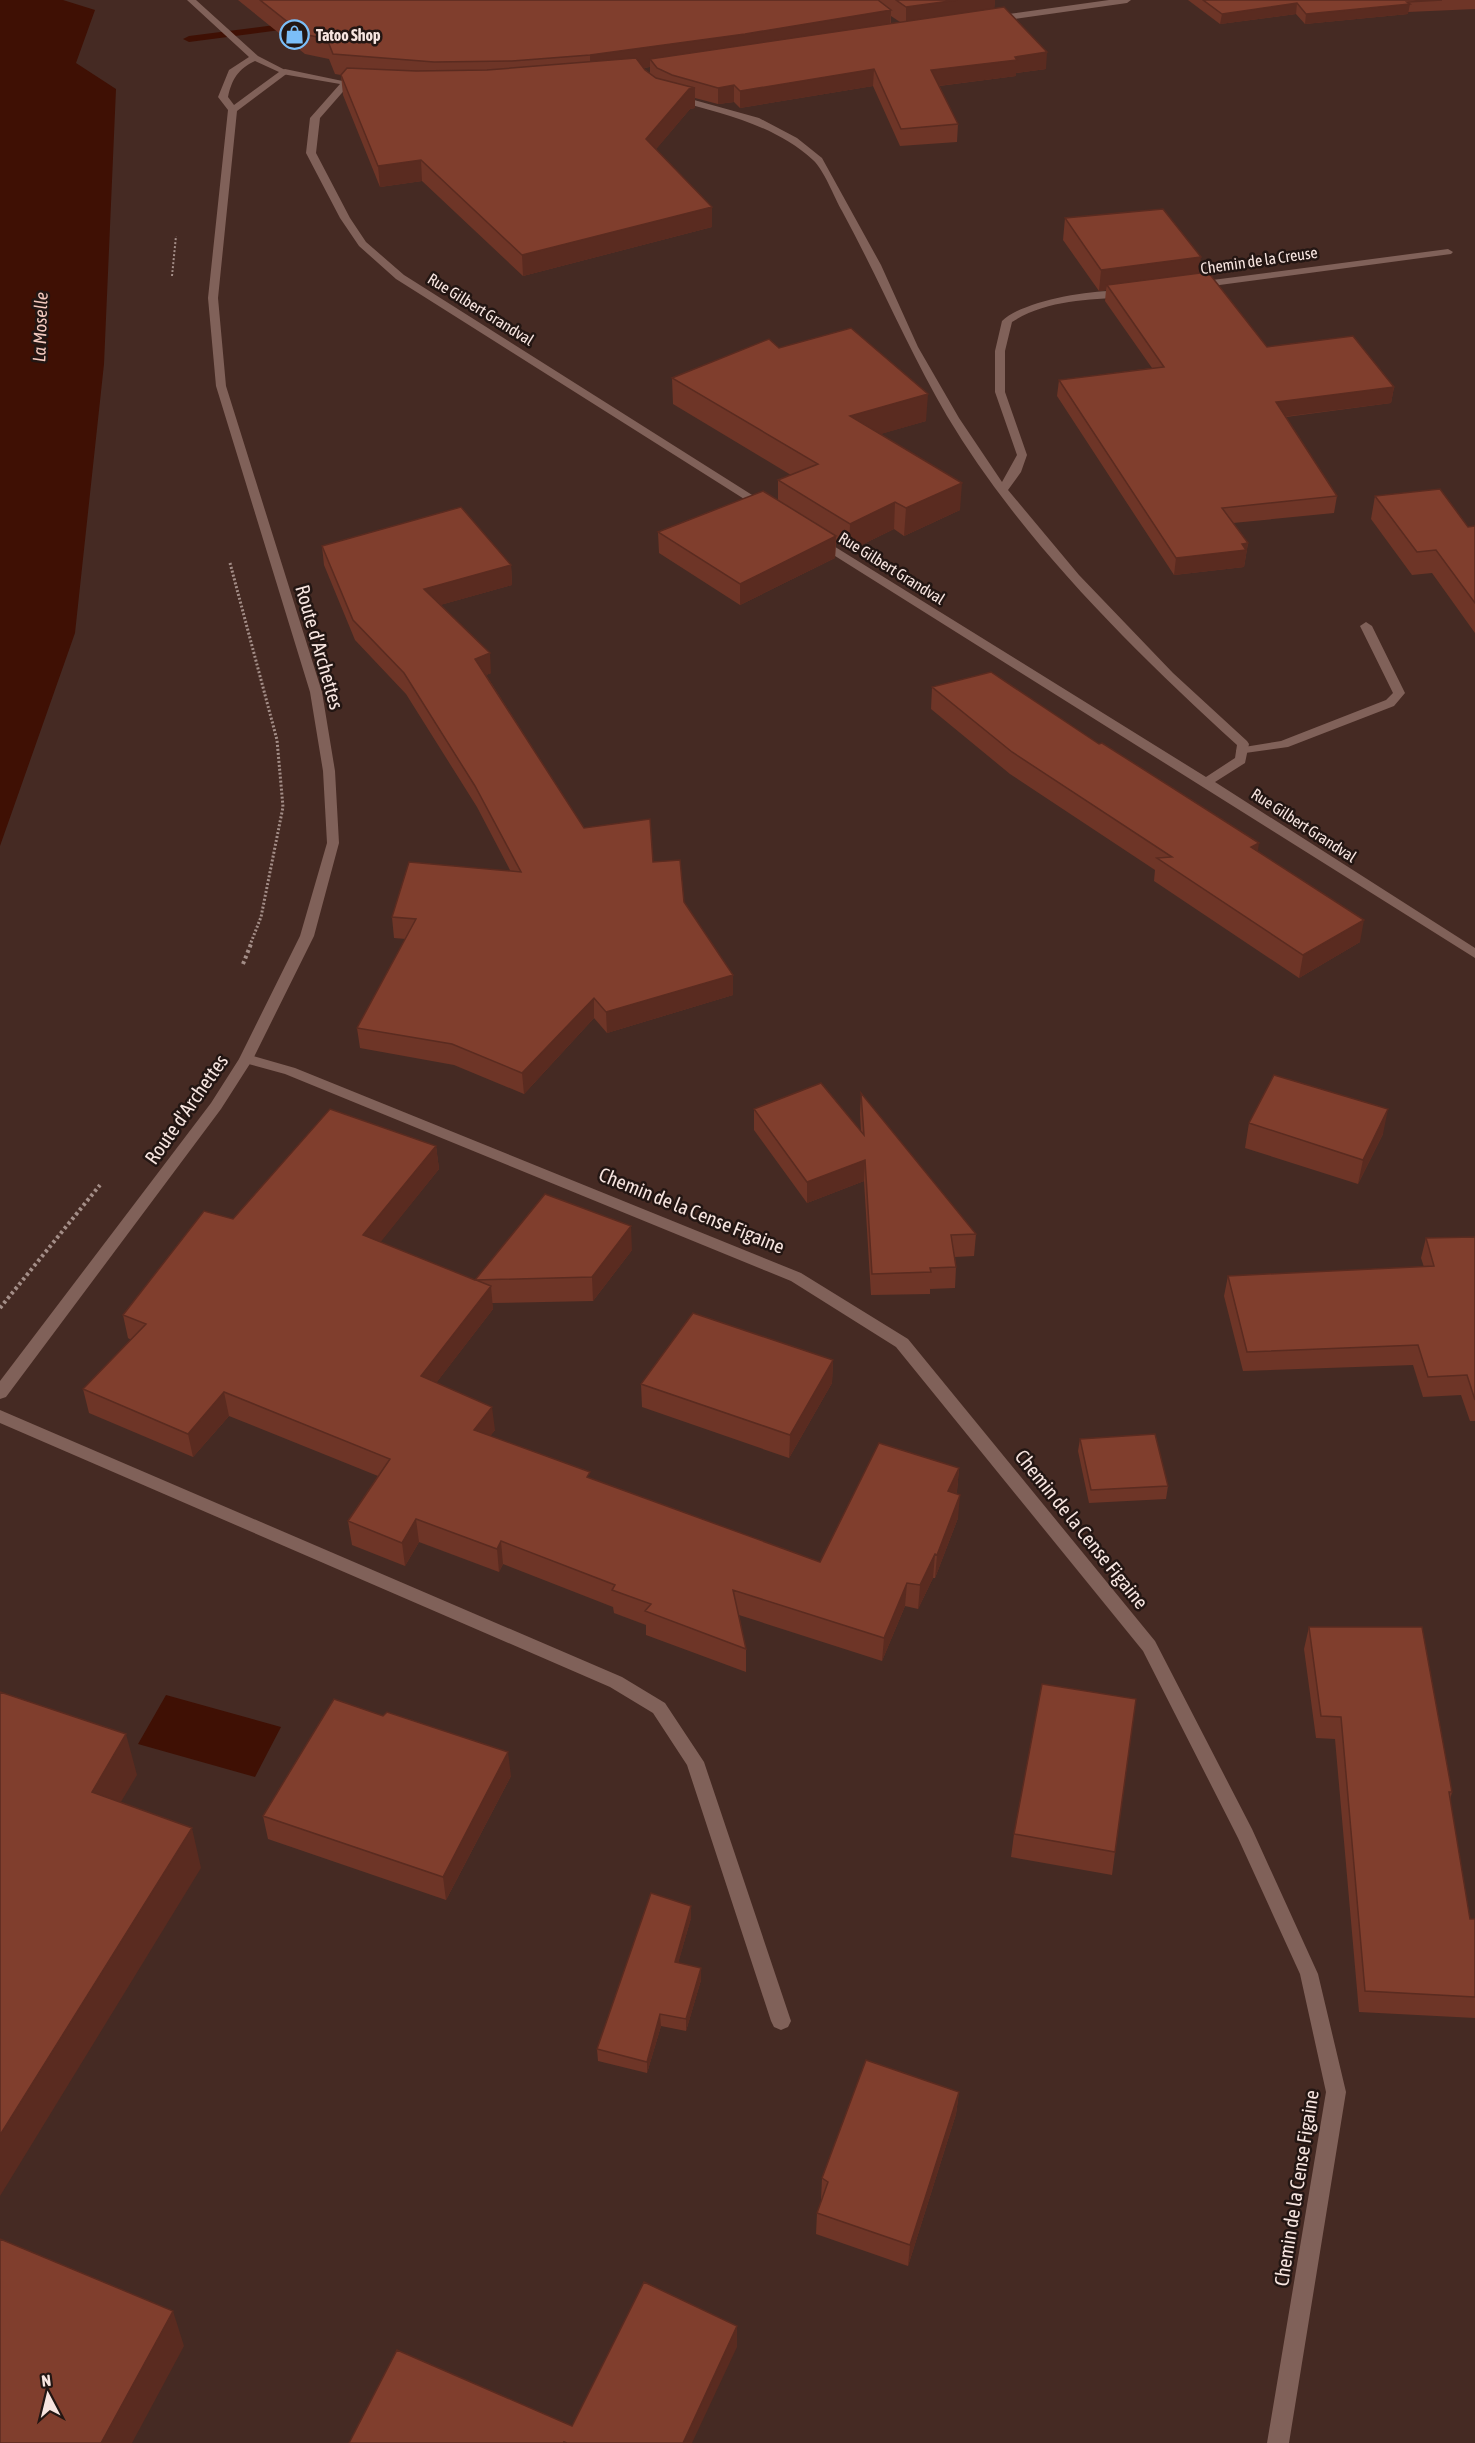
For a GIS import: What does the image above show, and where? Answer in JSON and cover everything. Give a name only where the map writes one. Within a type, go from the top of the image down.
[{"type":"street","points":[[191,0],[255,58],[285,72],[346,83],[368,84]]},
{"type":"street","points":[[983,20],[1127,0]]},
{"type":"street","name":"Route d'Archettes","points":[[0,1393],[216,1106],[246,1059],[307,936],[333,843],[329,771],[316,692],[221,386],[213,298],[233,110],[223,97],[227,80],[235,67],[255,58]]},
{"type":"street","points":[[233,110],[285,72]]},
{"type":"street","name":"Rue Gilbert Grandval","points":[[346,83],[315,118],[311,153],[345,218],[362,244],[400,277],[777,515]]},
{"type":"street","points":[[669,96],[756,120],[794,140],[819,160],[876,265],[913,347],[954,418],[1002,490],[1074,577],[1169,676],[1243,744],[1241,760],[1206,782]]},
{"type":"street","name":"Chemin de la Creuse","points":[[1181,287],[1448,252]]},
{"type":"street","points":[[1002,490],[1015,472],[1022,455],[1000,392],[1000,351],[1007,321],[1019,311],[1048,303],[1135,293]]},
{"type":"street","name":"Rue Gilbert Grandval","points":[[807,534],[1206,782],[1475,954]]},
{"type":"street","points":[[1242,751],[1284,744],[1390,703],[1399,693],[1366,627]]},
{"type":"street","name":"Chemin de la Cense Figaine","points":[[246,1059],[290,1071],[796,1277],[902,1343],[1149,1646],[1246,1835],[1310,1974],[1336,2092],[1278,2443]]},
{"type":"street","points":[[0,1416],[616,1682],[659,1708],[695,1762],[781,2021]]},
{"type":"path","points":[[173,280],[171,269],[176,234]]},
{"type":"path","points":[[230,561],[277,740],[283,807],[261,917],[241,972]]},
{"type":"path","points":[[0,1308],[105,1179]]},
{"type":"water","name":"La Moselle","points":[[0,0],[63,0],[95,10],[76,63],[116,89],[104,364],[75,633],[0,846]]},
{"type":"water","points":[[166,1695],[281,1727],[255,1777],[138,1744]]},
{"type":"building","points":[[260,0],[878,0],[891,10],[745,34],[590,55],[512,61],[434,62],[333,54],[327,39],[303,34]]},
{"type":"building","points":[[896,0],[957,0],[906,7]]},
{"type":"building","points":[[1203,0],[1442,0],[1306,14],[1297,3],[1222,14]]},
{"type":"building","points":[[1004,7],[1047,52],[1015,57],[1017,60],[931,70],[958,124],[901,129],[874,69],[740,91],[734,85],[718,88],[672,75],[657,68],[650,59]]},
{"type":"building","points":[[636,58],[645,70],[656,78],[695,88],[689,89],[646,139],[712,207],[522,255],[421,160],[378,166],[341,75],[347,68],[416,71],[487,70]]},
{"type":"building","points":[[1163,209],[1201,257],[1101,270],[1065,218]]},
{"type":"building","points":[[1208,272],[1267,347],[1353,336],[1394,387],[1276,402],[1337,496],[1222,508],[1248,543],[1242,544],[1246,550],[1176,558],[1059,380],[1164,367],[1107,285]]},
{"type":"building","points":[[851,328],[928,394],[850,416],[962,483],[906,508],[895,502],[850,524],[778,480],[818,464],[672,378],[769,339],[779,348]]},
{"type":"building","points":[[1440,489],[1468,527],[1475,526],[1475,603],[1436,550],[1417,552],[1375,496]]},
{"type":"building","points":[[763,491],[836,536],[740,584],[658,532]]},
{"type":"building","points":[[461,507],[511,565],[424,589],[490,653],[475,659],[584,828],[650,819],[653,862],[680,860],[684,902],[733,975],[606,1012],[594,998],[522,1073],[452,1044],[357,1028],[416,919],[392,917],[409,862],[521,872],[475,786],[404,673],[353,620],[322,546]]},
{"type":"building","points":[[991,672],[1099,744],[1102,743],[1259,843],[1251,847],[1364,920],[1303,955],[1157,858],[1172,857],[1012,752],[932,687]]},
{"type":"building","points":[[1274,1075],[1388,1109],[1363,1160],[1249,1123]]},
{"type":"building","points":[[821,1083],[864,1135],[861,1093],[976,1234],[951,1235],[956,1267],[930,1268],[931,1272],[872,1274],[865,1160],[807,1182],[754,1109]]},
{"type":"building","points":[[330,1109],[436,1146],[363,1235],[475,1280],[545,1194],[631,1226],[592,1277],[476,1280],[491,1286],[421,1376],[492,1407],[474,1430],[590,1472],[587,1477],[820,1562],[879,1443],[959,1468],[948,1491],[960,1495],[937,1555],[935,1554],[920,1585],[907,1583],[884,1638],[733,1590],[746,1649],[645,1611],[651,1604],[612,1590],[615,1585],[501,1541],[497,1549],[416,1519],[402,1543],[348,1521],[390,1459],[224,1392],[188,1434],[83,1389],[146,1324],[123,1315],[204,1211],[233,1219]]},
{"type":"building","points":[[1475,1237],[1475,1400],[1467,1375],[1428,1377],[1418,1345],[1247,1352],[1228,1276],[1434,1266],[1426,1238]]},
{"type":"building","points":[[693,1313],[833,1360],[790,1435],[641,1384]]},
{"type":"building","points":[[1155,1434],[1168,1486],[1091,1490],[1080,1439]]},
{"type":"building","points":[[1309,1627],[1422,1627],[1452,1792],[1449,1792],[1470,1919],[1475,1919],[1475,1997],[1365,1991],[1341,1717],[1321,1716]]},
{"type":"building","points":[[1042,1684],[1136,1699],[1115,1852],[1014,1834]]},
{"type":"building","points":[[0,1692],[126,1734],[92,1792],[192,1828],[0,2135]]},
{"type":"building","points":[[334,1699],[383,1716],[387,1712],[508,1752],[443,1877],[263,1816]]},
{"type":"building","points":[[651,1893],[691,1906],[675,1962],[701,1968],[686,2019],[660,2014],[647,2062],[597,2049]]},
{"type":"building","points":[[866,2060],[959,2092],[910,2245],[817,2213],[828,2182],[822,2178]]},
{"type":"building","points":[[0,2239],[173,2311],[101,2443],[0,2443]]},
{"type":"building","points":[[644,2282],[737,2326],[683,2443],[349,2443],[397,2350],[572,2426]]},
{"type":"waterway","points":[[189,39],[299,25]]},
{"type":"place","name":"Tatoo Shop","points":[[295,35]]}]
